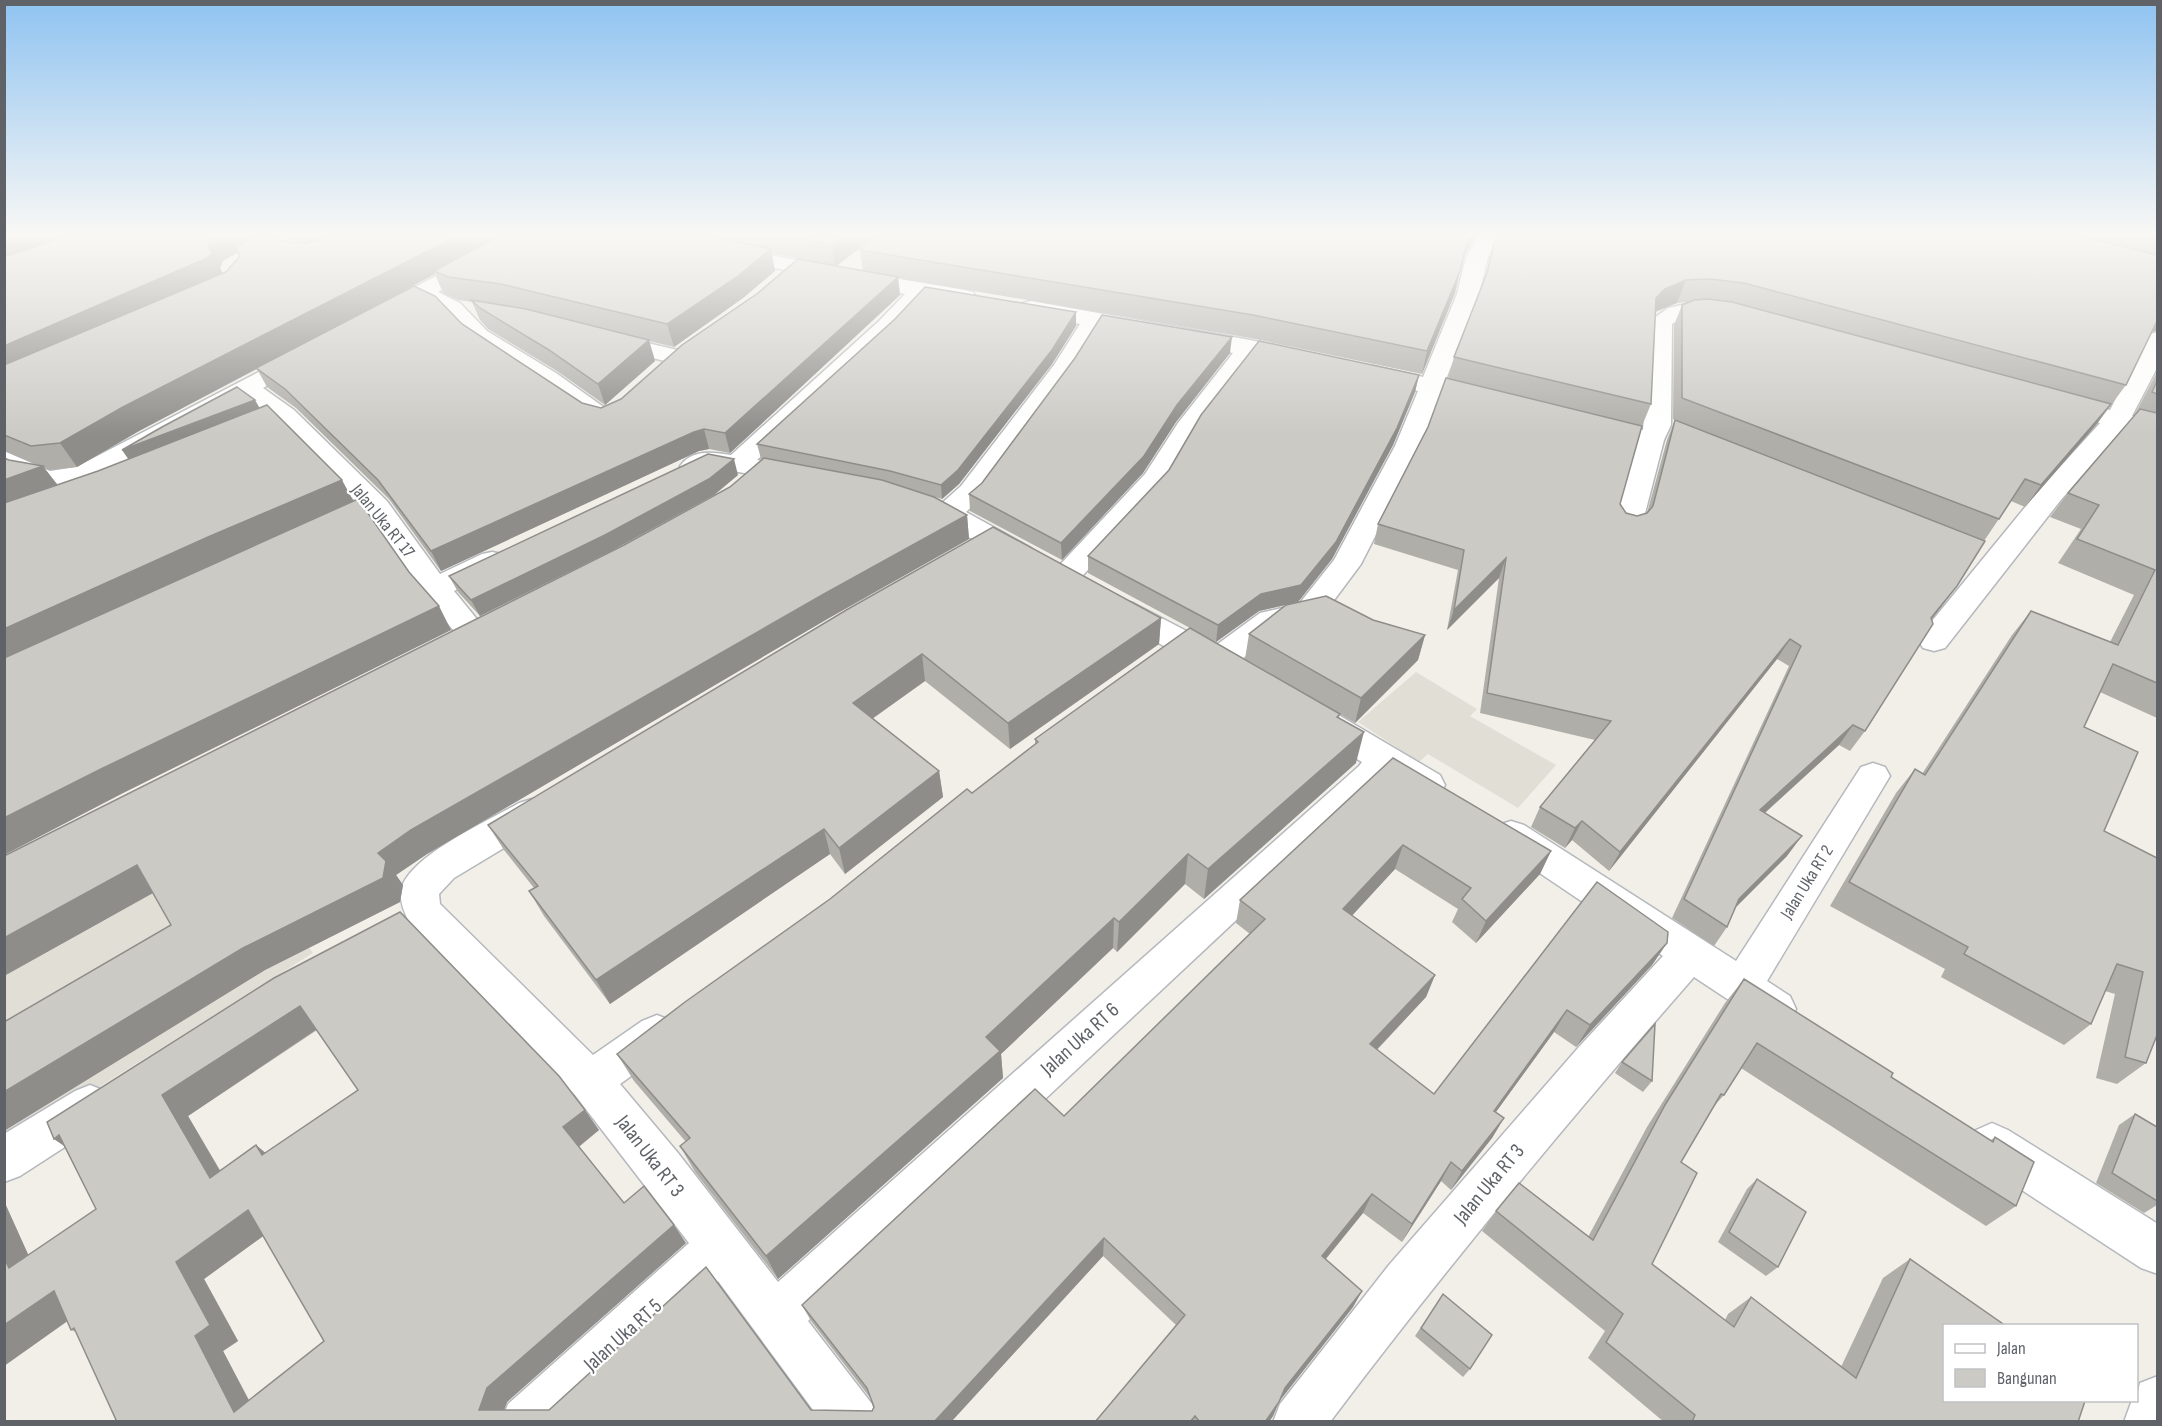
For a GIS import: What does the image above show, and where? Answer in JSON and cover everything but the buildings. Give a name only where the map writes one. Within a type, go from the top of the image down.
[{"type":"street","points":[[362,324],[405,302]]},
{"type":"street","points":[[439,302],[452,308],[479,336],[547,378],[599,415],[606,417],[634,397]]},
{"type":"street","points":[[738,477],[910,302]]},
{"type":"street","points":[[987,302],[1250,347],[1509,404]]},
{"type":"street","points":[[1217,661],[1271,620],[1309,612],[1346,564],[1408,446],[1464,302]]},
{"type":"street","points":[[452,308],[488,309]]},
{"type":"street","points":[[1628,525],[1663,433],[1661,321],[1674,312],[1692,308],[1748,319]]},
{"type":"street","points":[[948,513],[971,492],[1064,368],[1095,319]]},
{"type":"street","points":[[591,337],[678,357]]},
{"type":"street","points":[[1934,640],[1989,556],[2050,495],[2117,420],[2137,384],[2157,339]]},
{"type":"street","points":[[657,376],[678,357],[699,343]]},
{"type":"street","points":[[4,459],[45,480],[72,480],[102,466],[149,438],[323,345]]},
{"type":"street","points":[[1064,578],[1156,479],[1187,428],[1250,347]]},
{"type":"street","name":"Jalan Uka RT 17","points":[[248,387],[285,416],[376,507],[471,635]]},
{"type":"street","points":[[2037,397],[2157,432]]},
{"type":"street","points":[[254,428],[285,416]]},
{"type":"street","points":[[1575,420],[1663,433]]},
{"type":"street","points":[[670,477],[709,459],[738,477],[765,469],[823,481]]},
{"type":"street","points":[[61,503],[138,474]]},
{"type":"street","points":[[901,499],[948,513],[1064,578],[1170,653],[1217,661],[1248,677]]},
{"type":"street","points":[[300,541],[376,507]]},
{"type":"street","points":[[963,558],[993,540]]},
{"type":"street","points":[[435,588],[521,547]]},
{"type":"street","points":[[1297,706],[1538,851],[1689,955],[1802,1025]]},
{"type":"street","name":"Jalan Uka RT 6","points":[[775,1319],[801,1292],[1371,775],[1383,759]]},
{"type":"street","name":"Jalan Uka RT 2","points":[[1742,987],[1873,776]]},
{"type":"street","name":"Jalan Uka RT 3","points":[[555,800],[441,867],[420,889],[407,919],[590,1081],[662,1169],[719,1248],[854,1422]]},
{"type":"street","name":"Jalan Uka RT 3","points":[[1298,1422],[1414,1272],[1593,1062],[1689,955]]},
{"type":"street","points":[[590,1081],[683,1015]]},
{"type":"street","points":[[4,1161],[123,1085]]},
{"type":"street","points":[[1961,1125],[2157,1251]]},
{"type":"street","name":"Jalan Uka RT 5","points":[[526,1422],[719,1248]]},
{"type":"street","points":[[2149,1422],[2157,1401]]},
{"type":"shaded area","points":[[1416,672],[1477,709],[1470,716],[1556,765],[1518,808],[1428,754],[1419,762],[1358,722]]},
{"type":"shaded area","points":[[163,808],[270,894],[313,953],[5,1146],[5,893]]}]
